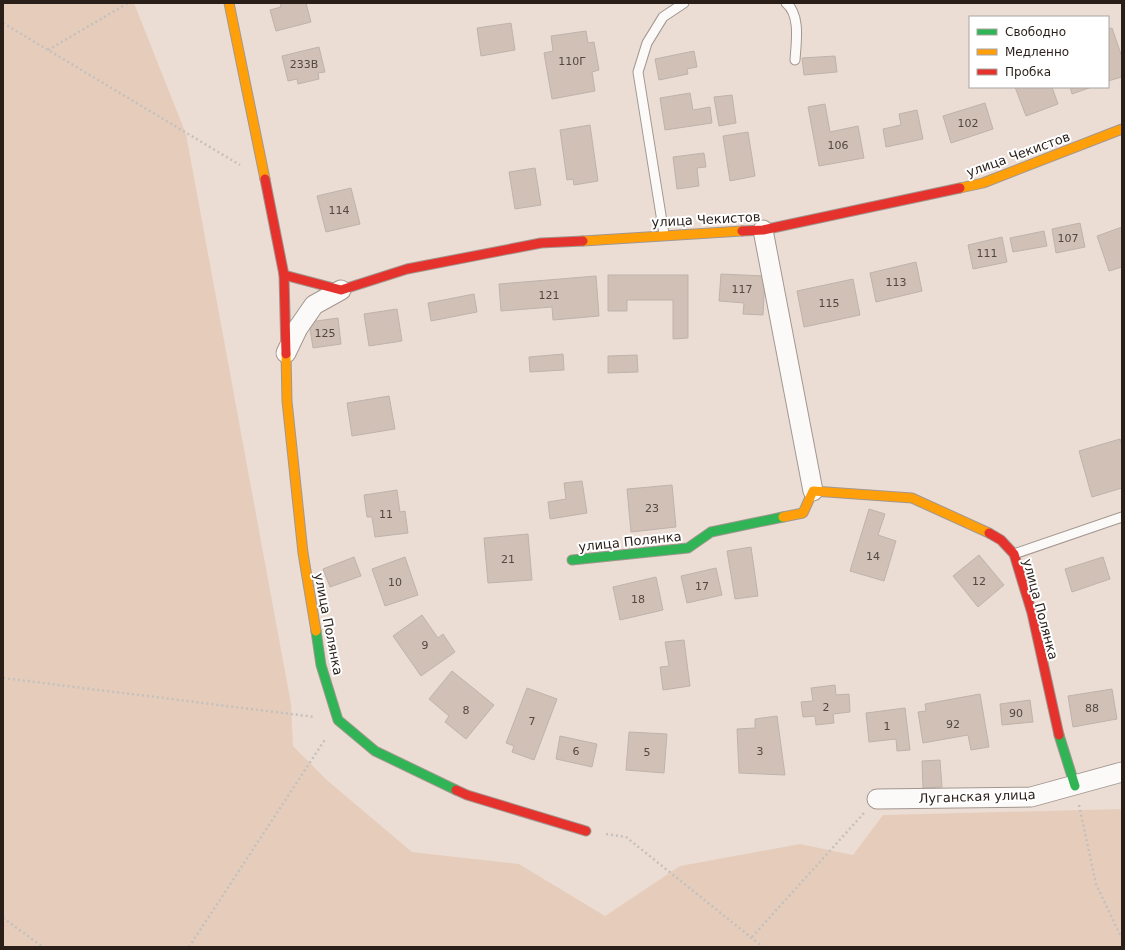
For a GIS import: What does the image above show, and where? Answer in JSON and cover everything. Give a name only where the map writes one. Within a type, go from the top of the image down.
[{"type":"street","name":"улица Полянка","points":[[229,3],[284,275],[287,401],[303,553],[321,665],[338,720]]},
{"type":"street","name":"улица Чекистов","points":[[341,290],[406,269],[541,243],[664,234],[763,230],[983,183],[1122,129]]},
{"type":"street","points":[[763,230],[813,491]]},
{"type":"street","points":[[284,275],[341,290]]},
{"type":"street","points":[[286,353],[298,328],[314,305],[341,290]]},
{"type":"street","name":"улица Полянка","points":[[572,560],[688,548],[711,532],[803,513],[813,491],[912,498],[982,528],[1001,540],[1014,554],[1032,613],[1054,718],[1075,786]]},
{"type":"street","points":[[338,720],[375,751],[467,795],[586,831]]},
{"type":"street","name":"Луганская улица","points":[[877,799],[1032,797],[1122,772]]},
{"type":"lane","points":[[664,234],[638,72],[647,43],[663,17],[684,3]]},
{"type":"lane","points":[[786,3],[790,6],[796,23],[795,60]]},
{"type":"lane","points":[[1014,554],[1122,517]]},
{"type":"path","points":[[48,50],[128,3]]},
{"type":"path","points":[[3,23],[265,180]]},
{"type":"path","points":[[3,678],[338,720],[189,947]]},
{"type":"path","points":[[1075,786],[1096,884],[1122,939]]},
{"type":"path","points":[[752,937],[877,799]]},
{"type":"path","points":[[586,831],[626,837],[763,947]]},
{"type":"path","points":[[3,918],[43,947]]},
{"type":"shaded area","points":[[3,3],[134,3],[186,134],[291,704],[293,746],[328,781],[412,852],[519,864],[605,916],[680,866],[800,844],[853,855],[883,815],[1122,809],[1122,947],[3,947]]},
{"type":"building","points":[[280,3],[306,3],[311,22],[276,31],[270,10],[281,7]]},
{"type":"building","points":[[511,23],[515,50],[481,56],[477,28]]},
{"type":"building","points":[[1112,28],[1122,57],[1122,77],[1109,81],[1109,29]]},
{"type":"building","points":[[586,31],[588,43],[594,42],[599,70],[592,72],[595,91],[552,99],[544,53],[553,51],[551,36]]},
{"type":"building","points":[[319,47],[325,72],[318,73],[319,79],[298,84],[297,79],[288,81],[282,56]]},
{"type":"building","points":[[694,51],[697,67],[687,69],[688,74],[659,80],[655,59]]},
{"type":"building","points":[[835,56],[837,72],[804,75],[802,58]]},
{"type":"building","points":[[1015,88],[1052,88],[1058,104],[1026,116]]},
{"type":"building","points":[[1070,88],[1089,88],[1072,94]]},
{"type":"building","points":[[690,93],[693,110],[710,107],[712,123],[665,130],[660,98]]},
{"type":"building","points":[[732,95],[736,123],[719,126],[714,97]]},
{"type":"building","points":[[985,103],[993,129],[951,143],[943,116]]},
{"type":"building","points":[[825,104],[830,132],[858,126],[864,158],[819,166],[808,107]]},
{"type":"building","points":[[917,110],[923,139],[886,147],[883,129],[901,125],[899,114]]},
{"type":"building","points":[[590,125],[598,181],[574,185],[573,179],[567,180],[560,130]]},
{"type":"building","points":[[748,132],[755,176],[730,181],[723,136]]},
{"type":"building","points":[[704,153],[706,167],[697,168],[699,186],[677,189],[673,157]]},
{"type":"building","points":[[535,168],[541,205],[515,209],[509,172]]},
{"type":"building","points":[[351,188],[360,224],[326,232],[317,196]]},
{"type":"building","points":[[1080,223],[1085,247],[1056,253],[1052,229]]},
{"type":"building","points":[[1122,227],[1122,267],[1109,271],[1097,236]]},
{"type":"building","points":[[1044,231],[1047,246],[1013,252],[1010,238]]},
{"type":"building","points":[[1002,237],[1007,262],[973,269],[968,245]]},
{"type":"building","points":[[916,262],[922,291],[876,302],[870,273]]},
{"type":"building","points":[[721,274],[765,276],[763,315],[743,314],[744,303],[719,301]]},
{"type":"building","points":[[608,275],[688,275],[688,338],[673,339],[673,300],[627,300],[627,311],[608,311]]},
{"type":"building","points":[[596,276],[599,316],[553,320],[552,307],[501,311],[499,284]]},
{"type":"building","points":[[853,279],[860,315],[804,327],[797,291]]},
{"type":"building","points":[[474,294],[477,312],[431,321],[428,303]]},
{"type":"building","points":[[397,309],[402,341],[369,346],[364,314]]},
{"type":"building","points":[[338,318],[341,344],[313,348],[309,322]]},
{"type":"building","points":[[563,354],[564,370],[530,372],[529,357]]},
{"type":"building","points":[[637,355],[638,372],[608,373],[608,356]]},
{"type":"building","points":[[389,396],[395,429],[352,436],[347,403]]},
{"type":"building","points":[[1120,439],[1122,446],[1122,488],[1092,497],[1079,451]]},
{"type":"building","points":[[582,481],[587,513],[550,519],[548,502],[566,499],[564,483]]},
{"type":"building","points":[[672,485],[676,527],[631,532],[627,489]]},
{"type":"building","points":[[397,490],[400,512],[405,511],[408,533],[375,537],[372,517],[367,517],[364,495]]},
{"type":"building","points":[[869,509],[885,514],[878,535],[896,541],[884,581],[850,571]]},
{"type":"building","points":[[528,534],[532,580],[488,583],[484,538]]},
{"type":"building","points":[[751,547],[758,596],[735,599],[727,551]]},
{"type":"building","points":[[979,555],[1004,585],[978,607],[953,576]]},
{"type":"building","points":[[354,557],[361,576],[330,587],[323,569]]},
{"type":"building","points":[[405,557],[418,595],[385,606],[372,569]]},
{"type":"building","points":[[1103,557],[1110,579],[1072,592],[1065,569]]},
{"type":"building","points":[[716,568],[722,595],[687,603],[681,576]]},
{"type":"building","points":[[656,577],[663,610],[620,620],[613,587]]},
{"type":"building","points":[[422,615],[438,638],[443,634],[455,652],[421,676],[393,636]]},
{"type":"building","points":[[684,640],[690,686],[663,690],[660,667],[669,666],[665,642]]},
{"type":"building","points":[[452,671],[494,705],[466,739],[445,722],[449,716],[429,699]]},
{"type":"building","points":[[835,685],[836,695],[849,694],[850,712],[833,714],[834,723],[816,725],[815,716],[803,717],[801,702],[813,701],[811,688]]},
{"type":"building","points":[[527,688],[557,699],[534,760],[512,752],[514,746],[506,743]]},
{"type":"building","points":[[1112,689],[1117,719],[1073,727],[1068,696]]},
{"type":"building","points":[[980,694],[989,747],[971,750],[968,735],[923,743],[918,712],[926,711],[925,704]]},
{"type":"building","points":[[1030,700],[1033,722],[1002,725],[1000,704]]},
{"type":"building","points":[[905,708],[910,750],[897,751],[896,739],[869,742],[866,713]]},
{"type":"building","points":[[777,716],[785,775],[739,773],[737,729],[755,728],[755,719]]},
{"type":"building","points":[[629,732],[667,734],[664,773],[626,770]]},
{"type":"building","points":[[560,736],[597,744],[592,767],[556,759]]},
{"type":"building","points":[[940,760],[942,787],[923,788],[922,761]]},
{"type":"traffic: fast","points":[[572,560],[688,548],[711,532],[783,517]]},
{"type":"traffic: fast","points":[[316,631],[321,665],[338,720],[375,751],[456,790]]},
{"type":"traffic: fast","points":[[1059,735],[1075,786]]},
{"type":"traffic: slow","points":[[229,3],[265,179]]},
{"type":"traffic: slow","points":[[960,188],[983,183],[1122,129]]},
{"type":"traffic: slow","points":[[583,241],[742,231]]},
{"type":"traffic: slow","points":[[286,354],[287,401],[303,553],[316,631]]},
{"type":"traffic: slow","points":[[783,517],[803,513],[813,491],[912,498],[989,533]]},
{"type":"traffic: jam","points":[[265,179],[284,275],[286,354]]},
{"type":"traffic: jam","points":[[742,231],[763,230],[960,188]]},
{"type":"traffic: jam","points":[[284,275],[341,290],[407,269],[541,243],[583,241]]},
{"type":"traffic: jam","points":[[989,533],[1001,540],[1014,554],[1032,613],[1059,735]]},
{"type":"traffic: jam","points":[[456,790],[467,795],[586,831]]}]
